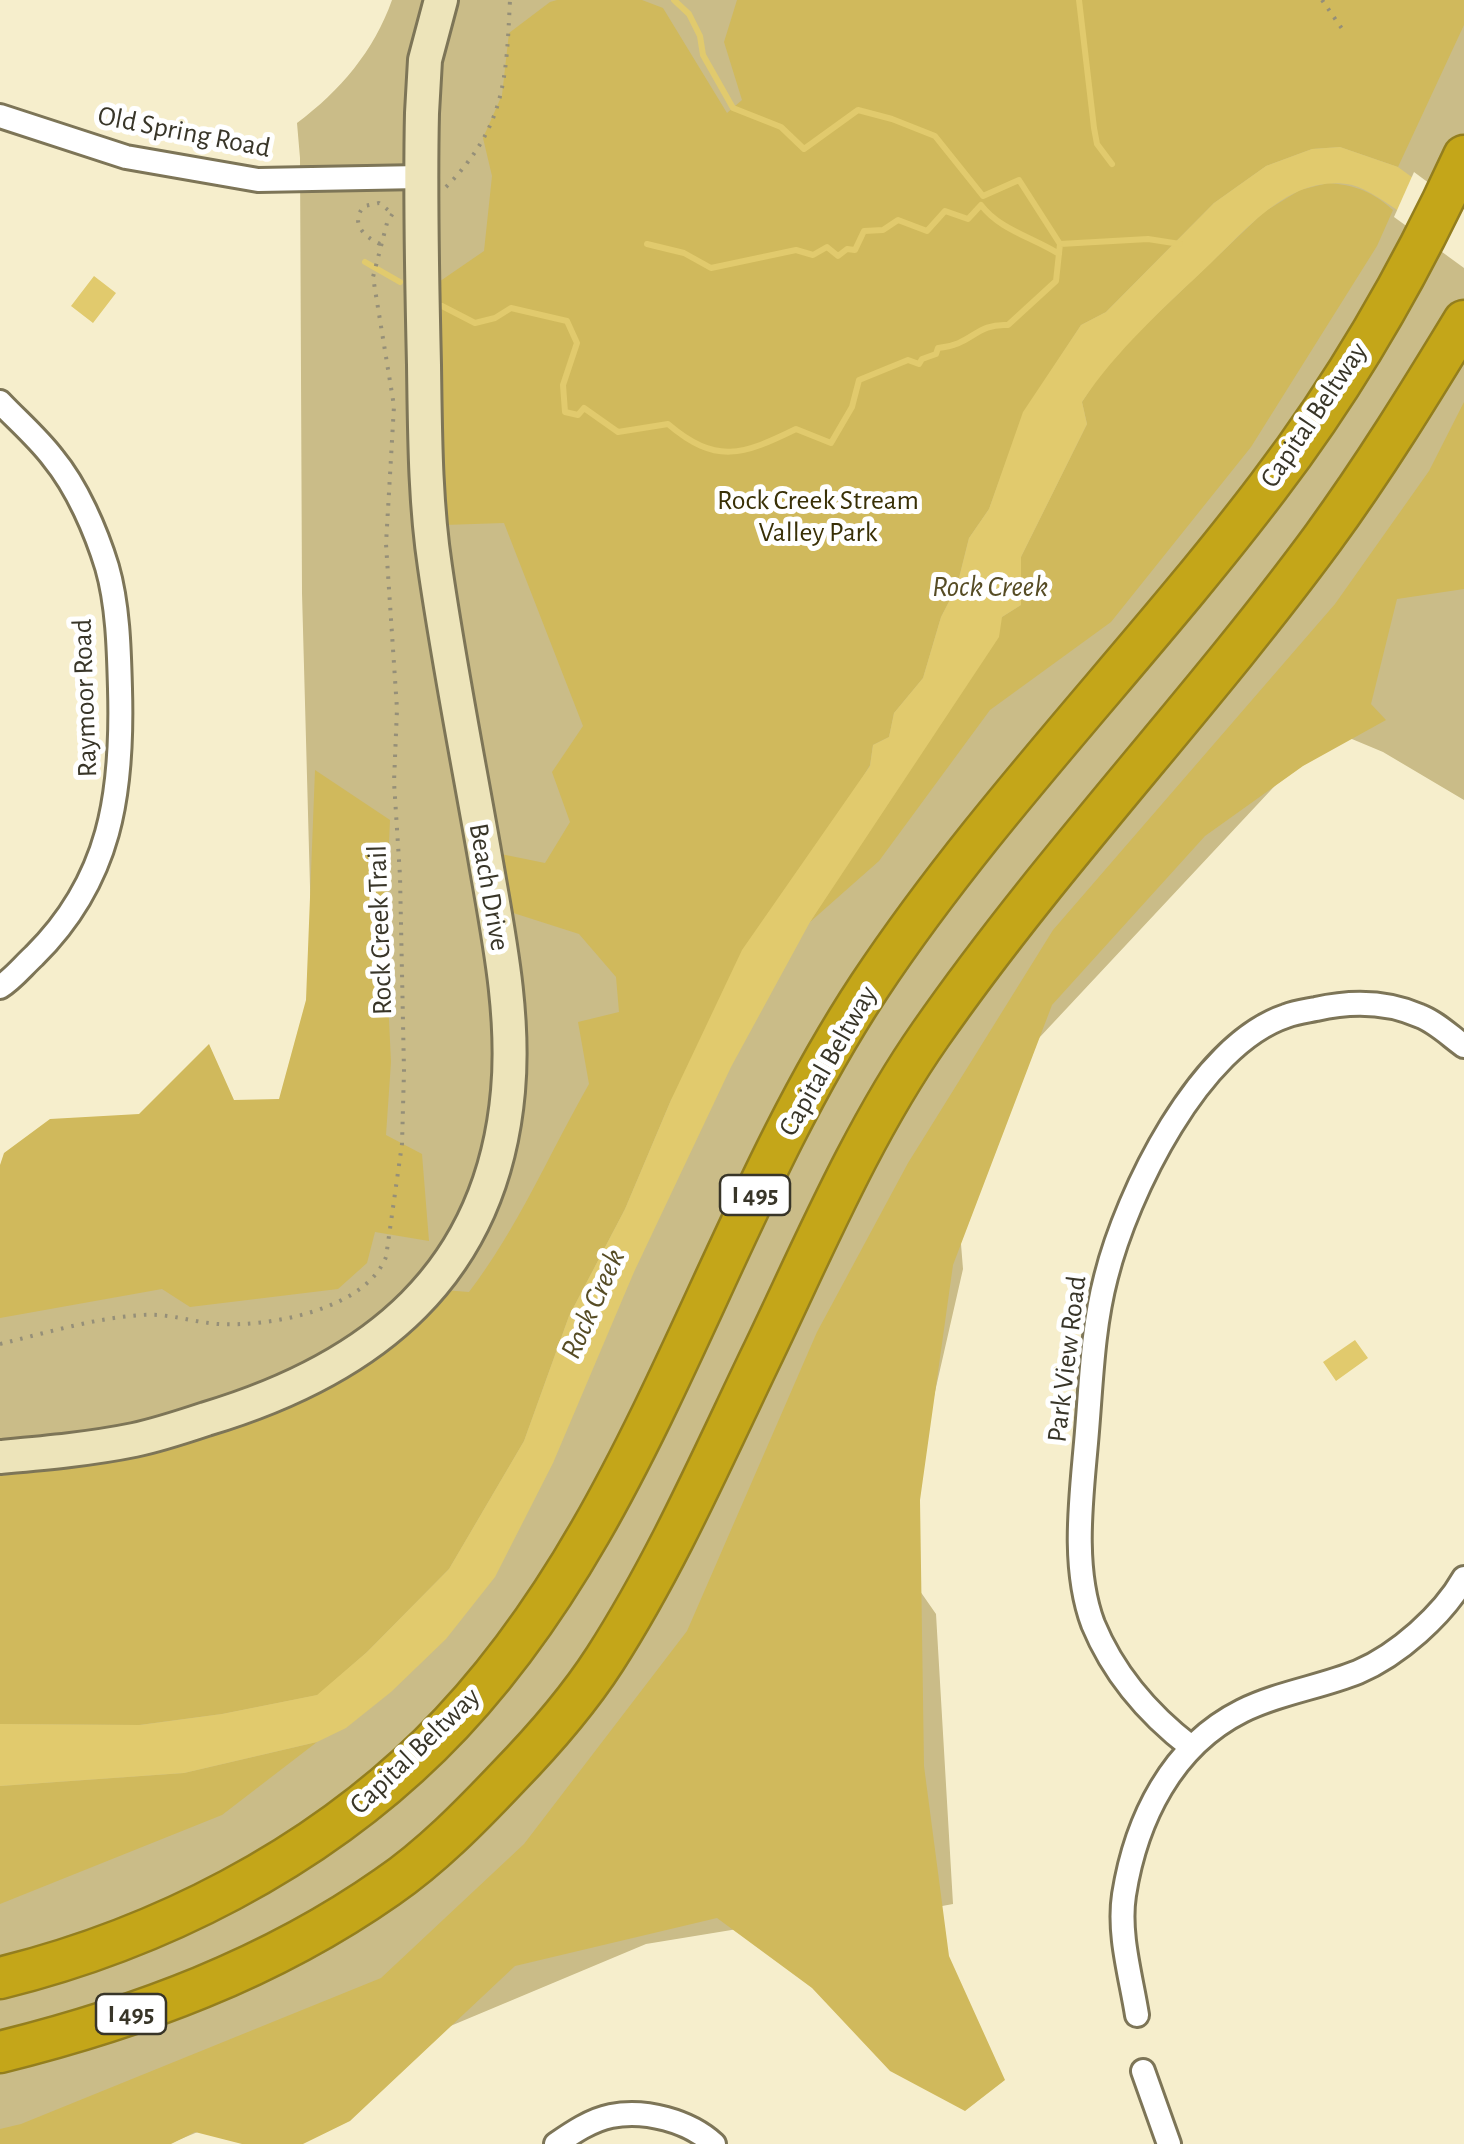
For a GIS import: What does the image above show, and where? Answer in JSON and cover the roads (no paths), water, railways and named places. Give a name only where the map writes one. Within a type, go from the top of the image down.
[{"type":"highway","name":"Capital Beltway","points":[[0,1978],[120,1940],[204,1903],[278,1862],[349,1816],[428,1746],[482,1690],[541,1613],[587,1541],[811,1084],[868,989],[931,899],[1016,791],[1271,483],[1409,269],[1464,156]]},
{"type":"highway","name":"I 495","points":[[0,2052],[147,2009],[233,1975],[312,1934],[390,1886],[477,1810],[540,1744],[602,1664],[652,1580],[831,1212],[924,1042],[988,953],[1321,540],[1393,439],[1464,322]]},
{"type":"street","name":"Beach Drive","points":[[0,1457],[135,1440],[243,1408],[306,1381],[355,1353],[400,1320],[435,1284],[484,1204],[504,1126],[507,1013],[496,921],[434,562],[425,431],[433,183],[426,60],[441,0]]},
{"type":"street","name":"Old Spring Road","points":[[0,116],[126,157],[258,180],[433,183]]},
{"type":"street","name":"Raymoor Road","points":[[0,402],[54,458],[81,504],[107,568],[119,652],[122,741],[118,788],[105,846],[79,904],[57,934],[0,987]]},
{"type":"street","name":"Park View Road","points":[[1191,1748],[1159,1723],[1122,1680],[1092,1622],[1080,1555],[1097,1317],[1106,1274],[1136,1188],[1162,1138],[1206,1078],[1242,1042],[1284,1016],[1346,1002],[1392,1006],[1423,1017],[1464,1046]]},
{"type":"street","points":[[1138,2015],[1125,1944],[1124,1896],[1146,1814],[1167,1775],[1191,1748],[1242,1711],[1361,1670],[1426,1628],[1464,1578]]},
{"type":"street","points":[[1143,2071],[1169,2144]]},
{"type":"street","points":[[556,2144],[583,2126],[612,2115],[628,2115],[658,2116],[704,2134],[714,2144]]},
{"type":"water","name":"Rock Creek","points":[[1340,147],[1398,167],[1464,215],[1464,263],[1365,190],[1339,183],[1305,189],[1252,223],[1110,364],[1082,402],[1087,424],[1021,557],[1021,605],[1002,617],[999,637],[810,922],[731,1067],[634,1272],[553,1463],[495,1577],[446,1639],[391,1692],[346,1728],[317,1742],[184,1773],[0,1786],[0,1724],[140,1725],[317,1695],[367,1652],[449,1569],[524,1441],[569,1316],[625,1209],[742,950],[870,766],[873,745],[889,737],[894,713],[923,678],[941,617],[957,586],[969,538],[989,509],[1023,412],[1081,325],[1106,312],[1214,203],[1266,166],[1312,149]]},
{"type":"water","points":[[94,276],[116,293],[93,323],[71,306]]},
{"type":"water","points":[[1355,1340],[1368,1358],[1336,1381],[1323,1362]]},
{"type":"waterway","points":[[674,0],[689,14],[700,36],[703,55],[733,108],[781,127],[804,149],[858,110],[935,136],[983,196],[1019,180],[1060,244],[1148,239],[1180,244]]},
{"type":"waterway","points":[[1079,0],[1097,144],[1112,164]]},
{"type":"waterway","points":[[647,244],[684,253],[711,268],[796,250],[813,255],[827,247],[838,256],[847,249],[855,250],[864,231],[883,230],[898,220],[927,231],[945,211],[968,219],[981,205],[1007,227],[1059,254]]},
{"type":"waterway","points":[[442,306],[475,323],[495,318],[511,308],[567,321],[577,343],[563,385],[565,412],[578,415],[584,408],[618,432],[668,424],[701,446],[730,452],[760,445],[796,429],[831,443],[852,407],[859,380],[908,360],[919,364],[936,354],[938,348],[959,343],[988,327],[1008,325],[1056,281],[1060,244]]},
{"type":"waterway","points":[[365,262],[400,282]]},
{"type":"park label","name":"Rock Creek Stream Valley Park","points":[[818,517]]}]
